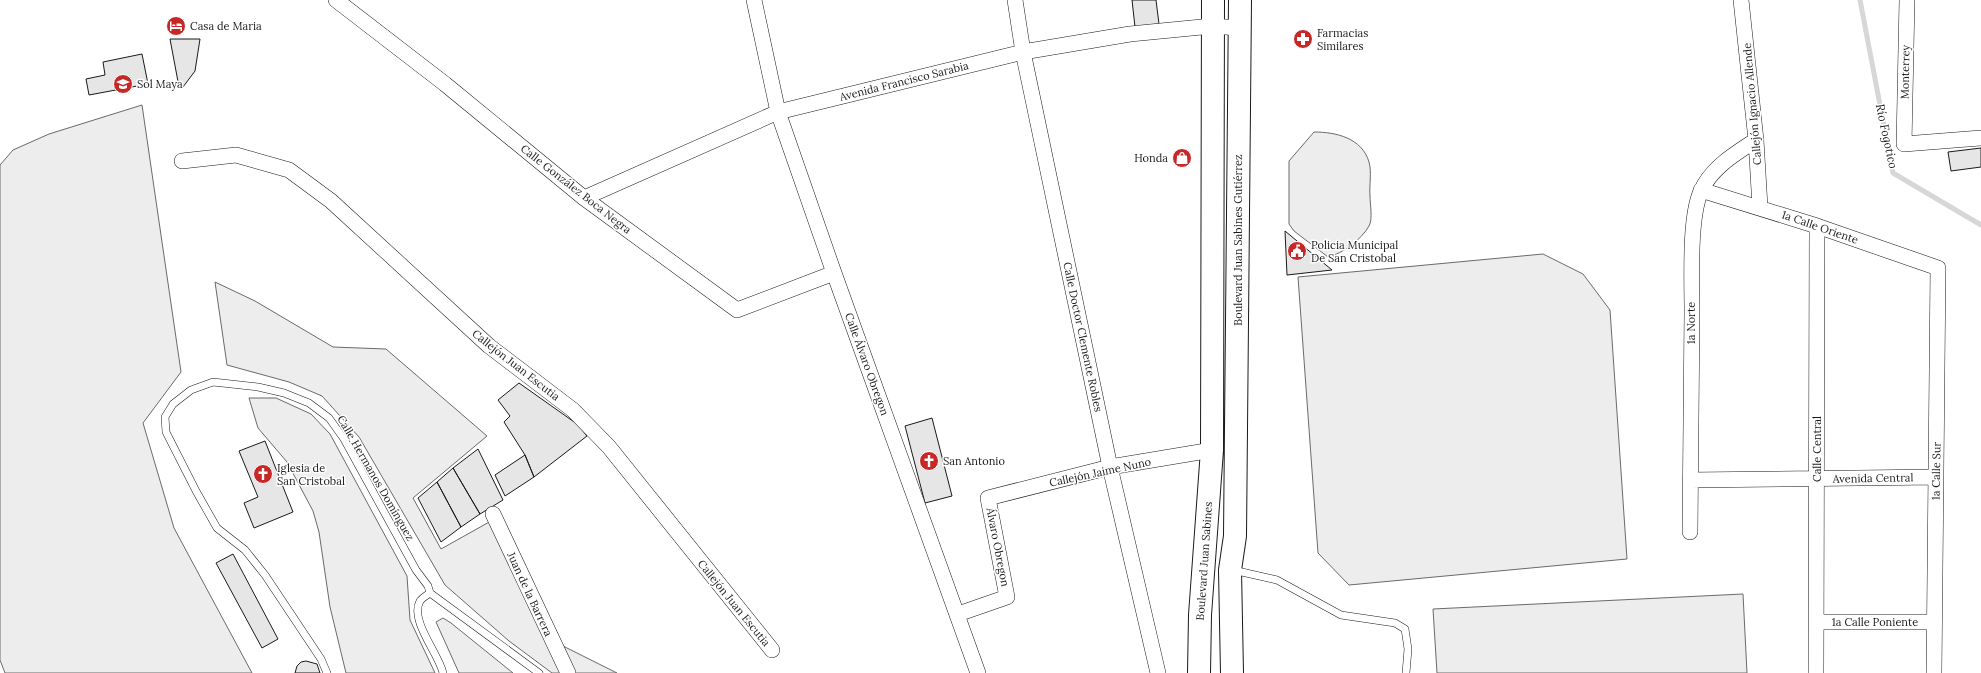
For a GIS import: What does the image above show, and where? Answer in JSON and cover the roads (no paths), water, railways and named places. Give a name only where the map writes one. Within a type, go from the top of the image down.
[{"type":"main road","points":[[1212,450],[1213,0]]},
{"type":"main road","name":"Boulevard Juan Sabines Gutiérrez","points":[[1230,570],[1235,536],[1234,480],[1240,0]]},
{"type":"main road","name":"Boulevard Juan Sabines","points":[[1199,673],[1200,615],[1212,450]]},
{"type":"main road","points":[[1230,570],[1232,673]]},
{"type":"street","name":"Calle González Boca Negra","points":[[336,0],[444,84],[584,198],[737,310],[834,273]]},
{"type":"street","name":"Calle Álvaro Obregon","points":[[754,0],[778,112],[834,273],[978,673]]},
{"type":"street","name":"Calle Doctor Clemente Robles","points":[[1015,0],[1023,52],[1110,467],[1158,673]]},
{"type":"street","name":"Callejón Ignacio Allende","points":[[1741,0],[1756,140],[1760,207]]},
{"type":"street","name":"Monterrey","points":[[1907,0],[1904,144],[1981,138]]},
{"type":"street","name":"Avenida Francisco Sarabia","points":[[584,198],[778,112],[1023,52],[1130,34],[1212,26],[1239,28]]},
{"type":"street","name":"1a Norte","points":[[1690,532],[1692,264],[1695,208],[1701,190],[1711,173],[1733,155],[1756,140]]},
{"type":"street","name":"Callejón Juan Escutia","points":[[182,162],[236,155],[290,170],[331,201],[488,346],[573,410],[596,433],[609,447],[772,650]]},
{"type":"street","name":"1a Calle Oriente","points":[[1701,190],[1818,226],[1938,268]]},
{"type":"street","name":"Calle Central","points":[[1816,673],[1818,226]]},
{"type":"street","name":"1a Calle Sur","points":[[1934,673],[1938,268]]},
{"type":"street","name":"Callejón Jaime Nuno","points":[[988,498],[1110,467],[1212,450]]},
{"type":"street","name":"Avenida Central","points":[[1690,480],[1936,477]]},
{"type":"street","name":"Álvaro Obregon","points":[[958,614],[1007,597],[988,498]]},
{"type":"street","name":"Juan de la Barrera","points":[[493,514],[568,673]]},
{"type":"street","name":"1a Calle Poniente","points":[[1816,622],[1934,622]]},
{"type":"lane","name":"Calle Hermanos Domínguez","points":[[327,673],[321,659],[265,575],[245,550],[217,528],[166,432],[165,417],[173,404],[192,390],[213,382],[239,384],[284,393],[309,402],[329,418],[344,439],[416,570],[428,586],[430,593]]},
{"type":"lane","points":[[1230,570],[1277,580],[1341,615],[1396,623],[1405,629],[1408,649],[1406,673]]},
{"type":"lane","points":[[443,673],[424,633],[418,609],[420,600],[430,593],[539,673]]},
{"type":"waterway","name":"Río Fogotico","points":[[1860,0],[1893,173],[1981,225]]},
{"type":"place","name":"Casa de Maria","points":[[176,26]]},
{"type":"place","name":"Farmacias Similares","points":[[1303,39]]},
{"type":"place","name":"Sol Maya","points":[[123,84]]},
{"type":"place","name":"Honda","points":[[1182,158]]},
{"type":"place","name":"Policia Municipal De San Cristobal","points":[[1297,251]]},
{"type":"place","name":"San Antonio","points":[[929,461]]},
{"type":"place","name":"Iglesia de San Cristobal","points":[[263,474]]}]
